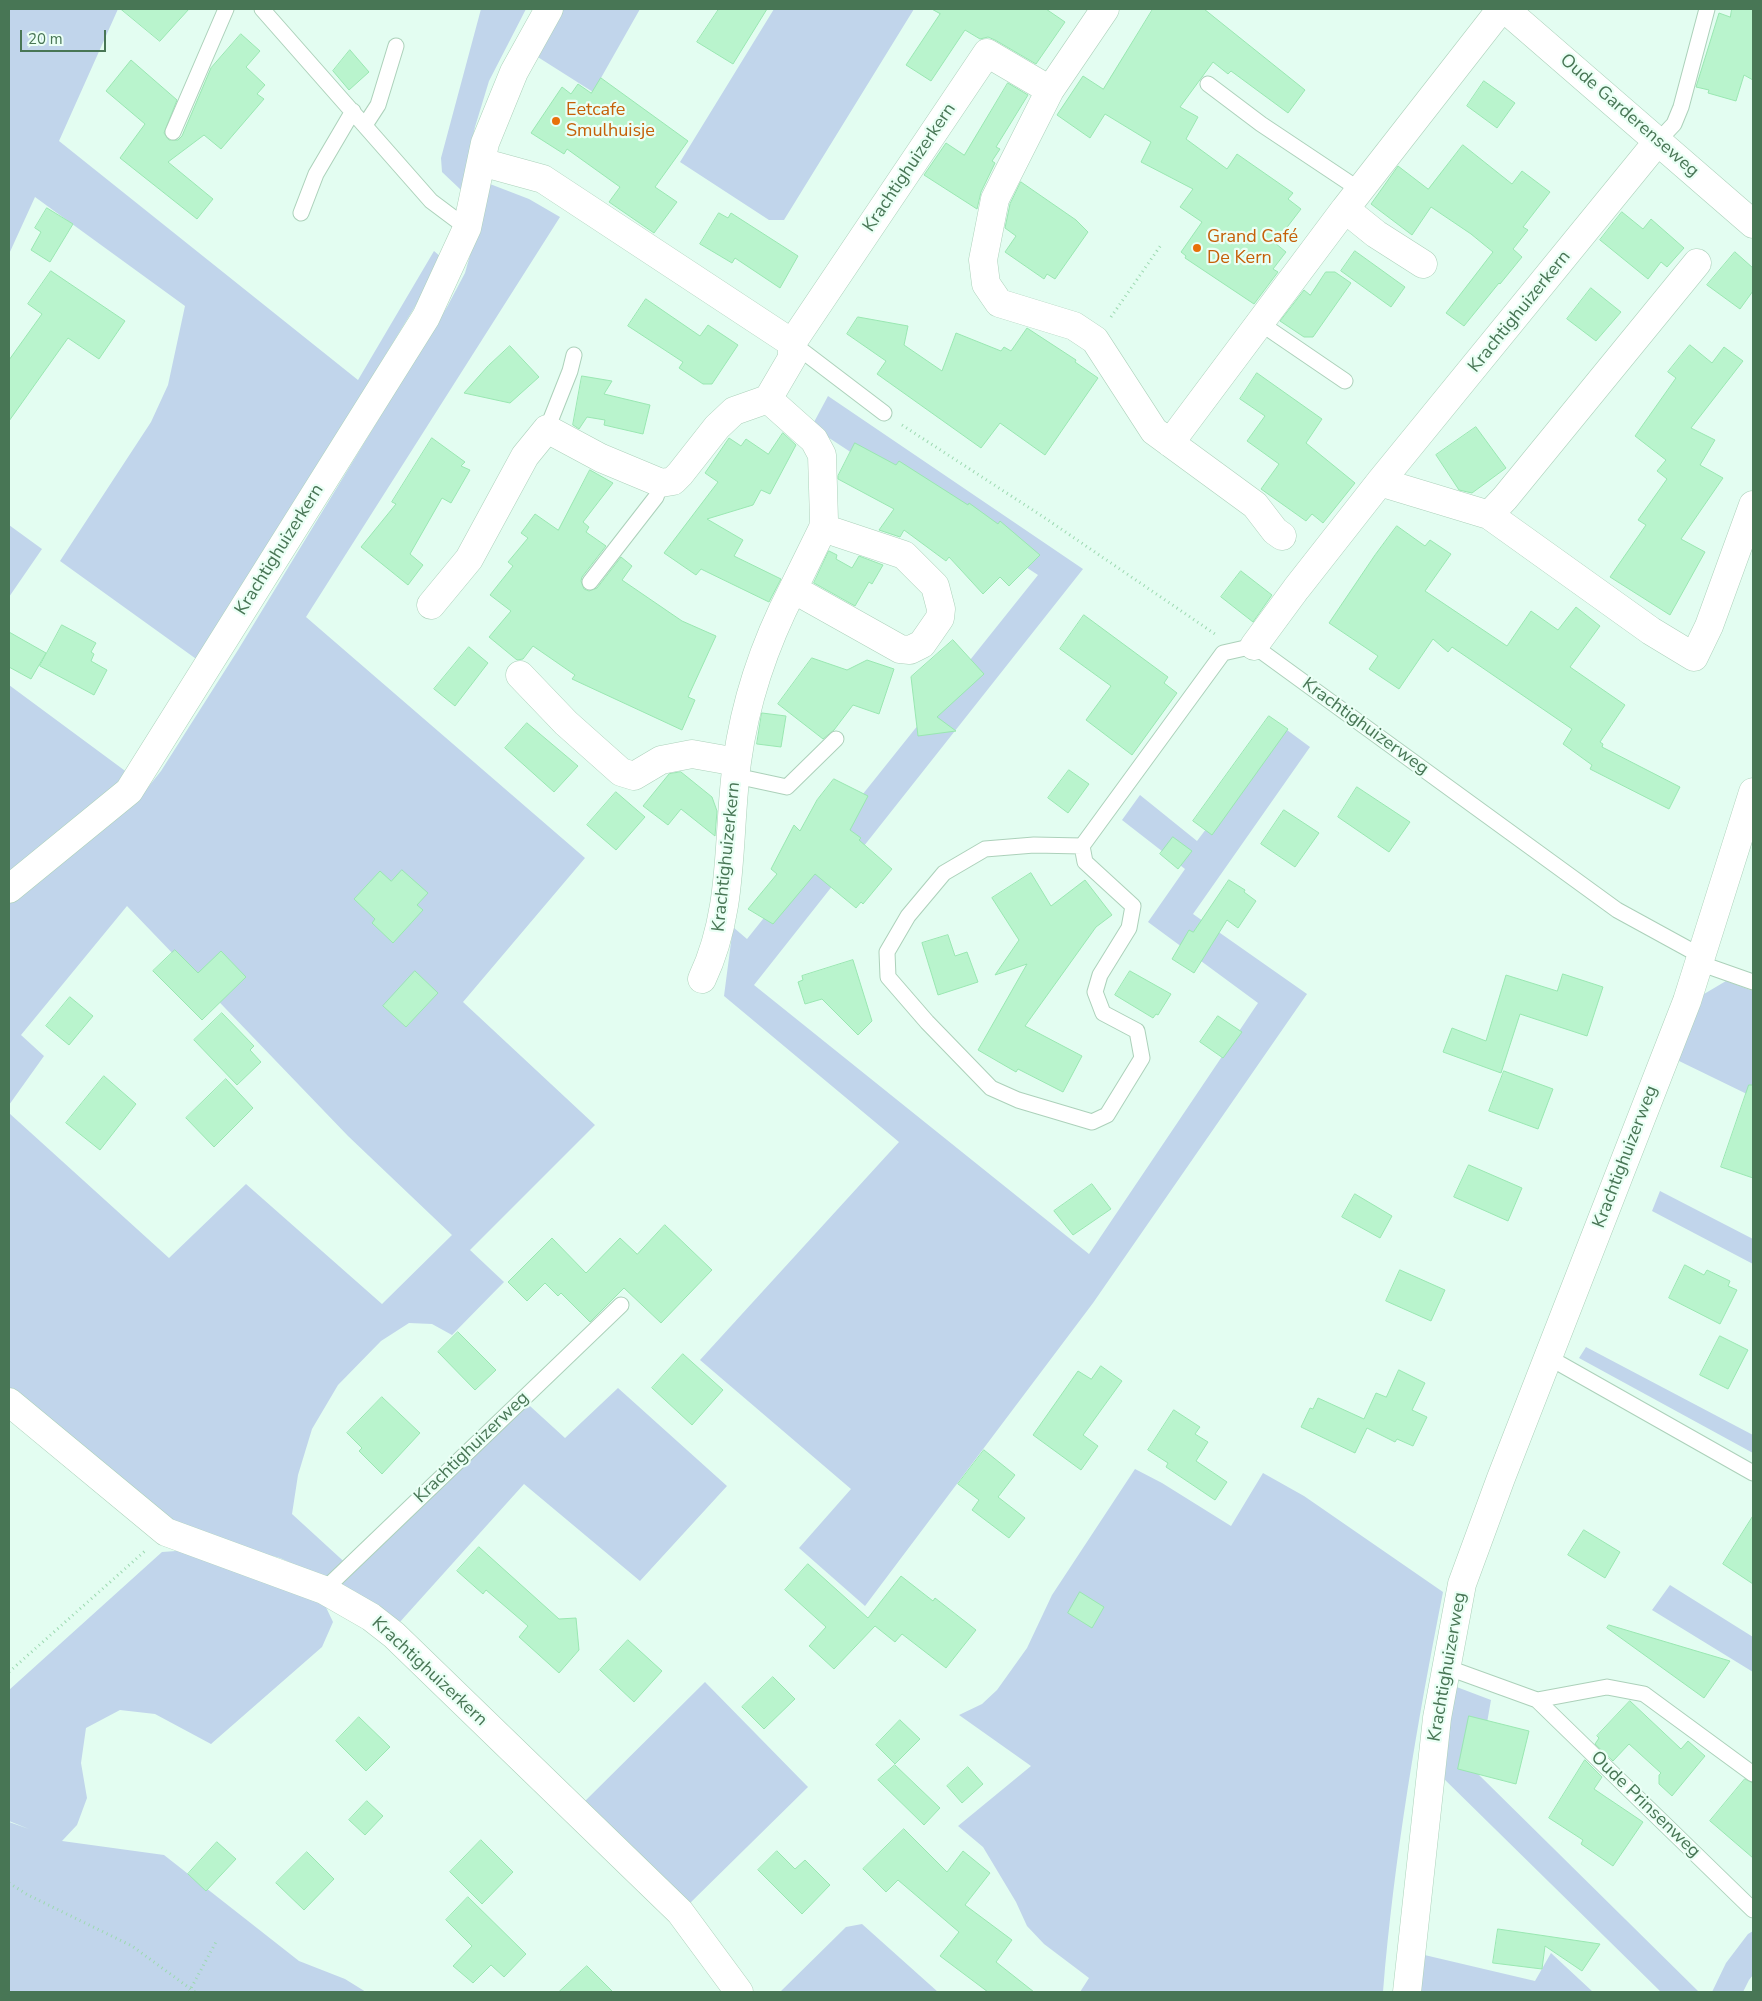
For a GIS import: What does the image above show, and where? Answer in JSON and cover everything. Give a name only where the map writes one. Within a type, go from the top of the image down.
[{"type":"street","name":"Krachtighuizerkern","points":[[9,889],[129,791],[426,317],[467,228],[486,143],[514,72],[549,9]]},
{"type":"street","points":[[1105,9],[1050,90],[995,199],[983,260],[986,284],[999,303],[1074,326],[1095,340],[1154,431],[1254,505],[1275,531],[1282,536]]},
{"type":"street","points":[[1170,444],[1352,200],[1503,9]]},
{"type":"street","name":"Oude Garderenseweg","points":[[1503,9],[1753,224]]},
{"type":"street","name":"Krachtighuizerkern","points":[[702,979],[718,943],[729,876],[736,769],[750,698],[775,625],[823,528],[824,520],[822,455],[814,440],[768,399],[792,358],[792,343],[987,53],[1050,90]]},
{"type":"street","name":"Krachtighuizerkern","points":[[1246,648],[1296,589],[1380,482],[1658,142]]},
{"type":"street","points":[[481,162],[543,179],[792,343]]},
{"type":"street","points":[[1352,200],[1376,234],[1423,264]]},
{"type":"street","points":[[1489,515],[1696,263]]},
{"type":"street","points":[[431,605],[469,559],[525,456],[547,429],[600,458],[661,483],[673,481],[717,427],[734,411],[768,399]]},
{"type":"street","points":[[1380,482],[1489,515],[1651,632],[1694,657],[1709,626],[1753,505]]},
{"type":"street","points":[[793,589],[900,649],[910,650],[922,644],[940,618],[941,609],[935,586],[904,555],[823,528]]},
{"type":"street","name":"Krachtighuizerkern","points":[[520,675],[566,723],[621,772],[634,776],[661,760],[692,754],[736,769]]},
{"type":"street","name":"Krachtighuizerweg","points":[[1407,1992],[1437,1718],[1462,1584],[1548,1356],[1687,1001],[1753,792]]},
{"type":"street","name":"Krachtighuizerkern","points":[[9,1402],[166,1532],[324,1590],[371,1616],[394,1635],[680,1912],[739,1992]]},
{"type":"lane","points":[[173,132],[226,9]]},
{"type":"lane","points":[[262,9],[431,201],[467,228]]},
{"type":"lane","points":[[1658,142],[1674,124],[1681,107],[1707,9]]},
{"type":"lane","points":[[365,125],[378,105],[396,46]]},
{"type":"lane","points":[[1208,84],[1261,124],[1352,200]]},
{"type":"lane","points":[[301,213],[316,174],[353,111]]},
{"type":"lane","points":[[1260,322],[1345,381]]},
{"type":"lane","points":[[792,343],[884,413]]},
{"type":"lane","points":[[547,429],[570,371],[574,355]]},
{"type":"lane","points":[[590,582],[656,497],[661,483]]},
{"type":"lane","points":[[1082,846],[1034,845],[985,849],[944,873],[908,916],[887,952],[888,977],[927,1022],[991,1088],[1018,1100],[1092,1122],[1107,1115],[1142,1058],[1137,1031],[1103,1013],[1095,992],[1100,975],[1129,928],[1133,906],[1085,862],[1082,846],[1223,653],[1246,648]]},
{"type":"lane","name":"Krachtighuizerweg","points":[[1246,648],[1617,910],[1700,960]]},
{"type":"lane","points":[[736,769],[787,787],[836,739]]},
{"type":"lane","points":[[1700,960],[1753,982]]},
{"type":"lane","name":"Krachtighuizerweg","points":[[324,1590],[621,1305]]},
{"type":"lane","points":[[1548,1356],[1753,1472]]},
{"type":"lane","name":"Oude Prinsenweg","points":[[1446,1667],[1536,1700],[1753,1910]]},
{"type":"lane","points":[[1536,1700],[1607,1687],[1644,1694],[1753,1774]]},
{"type":"path","points":[[1095,340],[1161,245]]},
{"type":"path","points":[[884,413],[1246,648]]},
{"type":"path","points":[[9,1672],[166,1532]]},
{"type":"path","points":[[9,1883],[28,1895],[132,1946],[192,1992],[216,1942]]},
{"type":"shaded area","points":[[9,9],[118,9],[59,141],[358,380],[434,251],[441,257],[433,277],[199,661],[60,561],[151,422],[168,385],[185,306],[35,197],[9,254]]},
{"type":"shaded area","points":[[481,9],[526,9],[489,81],[475,127],[461,190],[442,172],[441,158]]},
{"type":"shaded area","points":[[557,9],[640,9],[593,92],[533,54]]},
{"type":"shaded area","points":[[774,9],[914,9],[784,220],[769,220],[680,162]]},
{"type":"shaded area","points":[[490,184],[529,199],[560,217],[306,617],[585,858],[463,1002],[595,1125],[470,1250],[504,1282],[452,1335],[432,1324],[409,1323],[381,1341],[338,1385],[312,1429],[298,1475],[292,1514],[351,1568],[519,1396],[565,1438],[618,1388],[727,1486],[640,1581],[524,1484],[399,1623],[356,1592],[280,1558],[207,1539],[133,1498],[9,1388],[9,1113],[169,1258],[246,1184],[382,1304],[452,1235],[348,1136],[127,906],[21,1035],[44,1056],[9,1105],[9,901],[141,796],[161,771],[238,650],[447,307],[465,273]]},
{"type":"shaded area","points":[[828,396],[1083,569],[754,985],[1089,1254],[1258,1003],[1148,922],[1185,869],[1122,820],[1140,795],[1197,841],[1283,727],[1310,747],[1193,914],[1307,994],[1093,1303],[865,1606],[799,1548],[851,1489],[700,1360],[899,1142],[724,996],[733,927],[747,939],[1038,575],[820,432],[813,424]]},
{"type":"shaded area","points":[[9,525],[42,549],[9,597]]},
{"type":"shaded area","points":[[9,685],[128,773],[96,809],[9,871]]},
{"type":"shaded area","points":[[1726,981],[1753,991],[1753,1097],[1677,1060],[1699,997]]},
{"type":"shaded area","points":[[1660,1191],[1753,1239],[1753,1264],[1652,1211]]},
{"type":"shaded area","points":[[1586,1347],[1753,1435],[1753,1453],[1579,1358]]},
{"type":"shaded area","points":[[1135,1469],[1162,1483],[1231,1526],[1263,1473],[1304,1496],[1443,1592],[1407,1791],[1393,1892],[1383,1992],[1080,1992],[1089,1978],[1044,1944],[1027,1926],[1016,1902],[983,1847],[958,1826],[1031,1766],[959,1715],[982,1704],[997,1690],[1027,1648],[1052,1595]]},
{"type":"shaded area","points":[[190,1550],[323,1601],[333,1622],[322,1647],[211,1744],[155,1714],[120,1710],[86,1728],[81,1763],[87,1798],[77,1825],[62,1841],[164,1855],[299,1961],[345,1979],[366,1992],[9,1992],[9,1822],[29,1829],[9,1821],[9,1690],[162,1552]]},
{"type":"shaded area","points":[[1670,1585],[1753,1637],[1753,1672],[1652,1610]]},
{"type":"shaded area","points":[[705,1682],[808,1787],[685,1908],[581,1805]]},
{"type":"shaded area","points":[[1454,1686],[1491,1700],[1478,1774],[1699,1992],[1661,1992],[1439,1774]]},
{"type":"shaded area","points":[[862,1924],[938,1992],[780,1992],[846,1927]]},
{"type":"shaded area","points":[[1753,1931],[1753,1975],[1743,1992],[1712,1992],[1726,1963],[1748,1934]]},
{"type":"shaded area","points":[[1416,1953],[1535,1981],[1551,1953],[1593,1992],[1413,1992]]},
{"type":"building","points":[[121,9],[189,9],[160,41]]},
{"type":"building","points":[[719,9],[767,9],[733,64],[697,42]]},
{"type":"building","points":[[932,9],[1046,9],[1065,22],[1036,64],[995,40],[988,37],[980,39],[965,30],[931,81],[906,65],[940,14]]},
{"type":"building","points":[[1153,9],[1204,9],[1305,90],[1288,113],[1231,71],[1228,74],[1213,62],[1180,107],[1198,117],[1186,139],[1227,169],[1237,154],[1293,193],[1288,199],[1301,209],[1275,243],[1286,252],[1273,269],[1278,272],[1254,304],[1185,258],[1186,256],[1181,252],[1202,222],[1180,207],[1193,189],[1141,162],[1151,142],[1105,114],[1090,138],[1057,115],[1083,76],[1103,89]]},
{"type":"building","points":[[1732,9],[1753,9],[1753,80],[1744,75],[1736,101],[1708,93],[1709,90],[1696,87],[1719,13],[1730,17]]},
{"type":"building","points":[[241,34],[260,51],[246,67],[265,85],[257,94],[264,99],[221,149],[204,135],[168,162],[213,199],[197,219],[120,158],[145,124],[106,91],[131,60],[177,100],[164,133],[169,140],[178,140],[182,136],[211,68]]},
{"type":"building","points":[[350,50],[369,72],[349,90],[333,71]]},
{"type":"building","points":[[601,78],[688,141],[655,187],[677,202],[654,233],[609,202],[620,187],[567,149],[564,154],[531,133],[562,87],[571,94],[578,84],[591,93]]},
{"type":"building","points":[[1484,81],[1515,103],[1497,128],[1467,106]]},
{"type":"building","points":[[1008,83],[1028,95],[996,147],[1000,149],[992,161],[995,163],[981,192],[977,209],[924,175],[946,143],[964,155]]},
{"type":"building","points":[[1463,145],[1512,184],[1522,171],[1550,192],[1523,227],[1528,230],[1513,249],[1522,257],[1464,326],[1446,313],[1493,252],[1471,234],[1431,207],[1412,235],[1371,204],[1398,166],[1428,189]]},
{"type":"building","points":[[1021,182],[1076,220],[1088,232],[1055,279],[1047,274],[1044,279],[1005,252],[1016,236],[1005,228],[1010,204]]},
{"type":"building","points":[[47,208],[73,224],[50,262],[31,250],[41,232],[35,228]]},
{"type":"building","points":[[1622,212],[1643,229],[1651,219],[1684,248],[1667,267],[1661,262],[1648,279],[1600,240]]},
{"type":"building","points":[[719,213],[728,218],[731,213],[798,256],[780,288],[735,258],[732,263],[700,244]]},
{"type":"building","points":[[1355,251],[1405,287],[1391,307],[1341,271]]},
{"type":"building","points":[[1735,252],[1753,268],[1753,291],[1740,309],[1707,285]]},
{"type":"building","points":[[51,271],[125,321],[99,359],[68,338],[9,421],[9,360],[42,314],[28,304]]},
{"type":"building","points":[[1326,272],[1335,272],[1351,283],[1313,337],[1304,337],[1280,321],[1304,290],[1310,295]]},
{"type":"building","points":[[1591,288],[1621,312],[1596,341],[1567,319]]},
{"type":"building","points":[[646,299],[700,336],[708,325],[738,345],[712,384],[703,384],[679,368],[683,362],[628,326]]},
{"type":"building","points":[[858,317],[908,326],[904,345],[942,371],[956,333],[1001,351],[1004,347],[1011,351],[1027,328],[1076,360],[1075,362],[1098,378],[1045,455],[1000,423],[981,448],[877,374],[886,361],[847,334]]},
{"type":"building","points":[[1690,345],[1712,363],[1724,347],[1743,361],[1691,428],[1715,440],[1700,465],[1723,478],[1681,539],[1705,552],[1670,615],[1610,577],[1646,525],[1638,520],[1667,479],[1657,471],[1666,460],[1635,436],[1676,378],[1668,372]]},
{"type":"building","points":[[510,346],[539,377],[510,403],[464,393],[488,366]]},
{"type":"building","points":[[1257,373],[1322,419],[1306,443],[1355,483],[1323,523],[1312,514],[1306,521],[1261,489],[1279,464],[1247,441],[1265,416],[1240,399]]},
{"type":"building","points":[[582,376],[612,381],[604,394],[650,405],[643,434],[604,425],[605,420],[587,417],[579,429],[573,425]]},
{"type":"building","points":[[1476,427],[1506,468],[1472,493],[1459,490],[1436,455]]},
{"type":"building","points":[[783,433],[796,445],[770,494],[761,490],[753,505],[707,519],[743,540],[734,556],[781,579],[769,602],[701,569],[696,575],[664,553],[718,482],[705,473],[729,438],[741,446],[746,439],[768,454]]},
{"type":"building","points":[[432,438],[465,462],[461,466],[470,470],[451,503],[442,498],[410,554],[423,565],[408,585],[361,547],[396,504],[392,502]]},
{"type":"building","points":[[855,443],[896,465],[899,461],[968,505],[969,503],[998,524],[1000,521],[1040,555],[1009,586],[1000,577],[983,594],[949,557],[946,561],[904,530],[900,537],[879,530],[894,509],[838,479]]},
{"type":"building","points":[[590,470],[613,483],[583,522],[589,527],[586,532],[606,546],[582,577],[581,581],[584,589],[589,591],[597,588],[621,557],[632,566],[622,580],[682,621],[716,636],[688,697],[695,700],[682,730],[572,679],[575,675],[533,646],[523,659],[517,660],[489,637],[511,611],[490,595],[513,566],[508,562],[528,538],[521,533],[535,514],[558,530]]},
{"type":"building","points":[[1397,526],[1425,546],[1430,540],[1451,554],[1425,591],[1507,646],[1531,611],[1558,630],[1576,607],[1600,626],[1570,667],[1625,705],[1600,742],[1603,744],[1602,747],[1680,787],[1669,809],[1590,769],[1592,765],[1563,744],[1572,729],[1452,647],[1448,652],[1433,639],[1399,689],[1369,669],[1378,656],[1329,623]]},
{"type":"building","points":[[829,551],[837,555],[836,559],[852,568],[859,556],[883,565],[872,584],[869,582],[855,606],[814,583]]},
{"type":"building","points":[[1241,571],[1272,595],[1253,622],[1221,597]]},
{"type":"building","points":[[1084,615],[1168,677],[1164,683],[1177,693],[1132,755],[1086,720],[1111,686],[1060,649]]},
{"type":"building","points":[[62,625],[96,643],[91,652],[94,654],[91,661],[107,670],[94,695],[40,666]]},
{"type":"building","points":[[9,632],[46,653],[31,679],[9,667]]},
{"type":"building","points":[[953,640],[984,674],[937,717],[956,731],[918,736],[911,677]]},
{"type":"building","points":[[469,647],[488,663],[455,706],[434,689]]},
{"type":"building","points":[[812,658],[847,670],[867,660],[894,669],[879,714],[853,705],[834,730],[823,739],[778,704]]},
{"type":"building","points":[[762,713],[786,716],[781,747],[757,744]]},
{"type":"building","points":[[1269,716],[1288,729],[1212,835],[1193,821]]},
{"type":"building","points":[[527,723],[578,766],[554,792],[505,748]]},
{"type":"building","points":[[1069,770],[1089,784],[1068,813],[1048,798]]},
{"type":"building","points":[[681,772],[712,797],[717,811],[715,836],[681,809],[668,825],[643,806],[669,774]]},
{"type":"building","points":[[834,779],[868,796],[850,830],[861,838],[859,840],[892,869],[863,904],[861,902],[856,908],[815,874],[773,924],[748,909],[777,874],[771,869],[794,825],[800,831],[817,800]]},
{"type":"building","points":[[1357,787],[1410,822],[1389,852],[1338,817]]},
{"type":"building","points":[[616,792],[645,817],[616,850],[587,825]]},
{"type":"building","points":[[1284,810],[1319,833],[1295,867],[1261,844]]},
{"type":"building","points":[[1173,837],[1192,851],[1178,869],[1160,854]]},
{"type":"building","points":[[402,870],[428,893],[417,905],[423,910],[393,943],[372,923],[375,919],[354,899],[380,871],[391,881]]},
{"type":"building","points":[[1031,873],[1051,906],[1085,880],[1112,915],[1096,927],[1025,1026],[1082,1056],[1063,1092],[1018,1069],[1016,1072],[978,1050],[1027,964],[995,975],[1019,940],[992,898]]},
{"type":"building","points":[[1229,880],[1245,890],[1244,892],[1256,901],[1238,928],[1227,920],[1194,973],[1172,959],[1189,930],[1193,932]]},
{"type":"building","points":[[948,935],[955,956],[967,952],[978,982],[938,995],[922,943]]},
{"type":"building","points":[[175,950],[198,973],[221,951],[246,977],[202,1020],[153,971]]},
{"type":"building","points":[[853,960],[872,1021],[858,1035],[822,999],[805,1004],[798,982],[803,980],[802,976]]},
{"type":"building","points":[[415,971],[438,993],[406,1027],[383,1006]]},
{"type":"building","points":[[1130,971],[1171,994],[1158,1015],[1156,1014],[1153,1018],[1115,995]]},
{"type":"building","points":[[1563,974],[1603,987],[1587,1036],[1520,1014],[1501,1073],[1443,1052],[1452,1028],[1486,1041],[1506,975],[1557,991]]},
{"type":"building","points":[[70,997],[93,1016],[69,1045],[46,1026]]},
{"type":"building","points":[[222,1013],[254,1046],[250,1050],[261,1062],[237,1085],[194,1040]]},
{"type":"building","points":[[1218,1016],[1242,1032],[1223,1058],[1200,1042]]},
{"type":"building","points":[[1504,1071],[1553,1089],[1538,1129],[1489,1111]]},
{"type":"building","points":[[104,1076],[136,1104],[100,1150],[66,1123]]},
{"type":"building","points":[[226,1079],[253,1108],[214,1147],[186,1118]]},
{"type":"building","points":[[1749,1085],[1753,1085],[1753,1178],[1721,1167]]},
{"type":"building","points":[[1469,1165],[1522,1188],[1508,1221],[1454,1197]]},
{"type":"building","points":[[1092,1184],[1111,1209],[1073,1235],[1054,1211]]},
{"type":"building","points":[[1355,1194],[1392,1216],[1380,1238],[1342,1217]]},
{"type":"building","points":[[665,1225],[712,1270],[661,1323],[624,1288],[590,1322],[561,1293],[558,1296],[545,1283],[527,1301],[508,1282],[552,1238],[586,1273],[620,1238],[637,1254]]},
{"type":"building","points":[[1685,1265],[1704,1275],[1707,1270],[1730,1281],[1728,1286],[1737,1290],[1720,1324],[1669,1298]]},
{"type":"building","points":[[1400,1270],[1445,1290],[1431,1321],[1386,1301]]},
{"type":"building","points":[[458,1332],[496,1370],[475,1390],[438,1352]]},
{"type":"building","points":[[1720,1336],[1748,1350],[1728,1389],[1700,1375]]},
{"type":"building","points":[[683,1354],[723,1390],[692,1425],[652,1388]]},
{"type":"building","points":[[1101,1366],[1122,1381],[1083,1435],[1098,1446],[1081,1470],[1033,1435],[1078,1371],[1091,1379]]},
{"type":"building","points":[[1399,1370],[1425,1383],[1412,1410],[1427,1417],[1413,1446],[1397,1439],[1395,1442],[1367,1428],[1355,1453],[1301,1427],[1310,1408],[1313,1409],[1318,1398],[1364,1419],[1376,1393],[1386,1397]]},
{"type":"building","points":[[382,1397],[420,1433],[382,1474],[359,1451],[362,1448],[347,1433]]},
{"type":"building","points":[[1174,1410],[1200,1427],[1195,1434],[1208,1442],[1196,1461],[1227,1482],[1215,1500],[1166,1467],[1168,1463],[1148,1450]]},
{"type":"building","points":[[984,1450],[1015,1475],[998,1497],[1025,1518],[1009,1538],[972,1510],[979,1500],[958,1484]]},
{"type":"building","points":[[1753,1516],[1753,1584],[1723,1564]]},
{"type":"building","points":[[1584,1530],[1620,1552],[1605,1578],[1568,1555]]},
{"type":"building","points":[[479,1547],[559,1619],[576,1618],[579,1650],[559,1673],[519,1637],[528,1626],[486,1590],[483,1594],[457,1571]]},
{"type":"building","points":[[808,1564],[868,1618],[901,1576],[933,1601],[935,1598],[976,1630],[946,1668],[902,1634],[895,1642],[875,1626],[834,1669],[809,1646],[826,1627],[785,1590]]},
{"type":"building","points":[[1080,1592],[1104,1607],[1092,1628],[1068,1613]]},
{"type":"building","points":[[1609,1625],[1730,1661],[1704,1698],[1607,1628]]},
{"type":"building","points":[[628,1640],[662,1671],[634,1702],[600,1670]]},
{"type":"building","points":[[773,1677],[795,1699],[764,1729],[742,1707]]},
{"type":"building","points":[[1630,1701],[1681,1749],[1688,1741],[1705,1756],[1672,1796],[1659,1784],[1659,1775],[1661,1773],[1629,1744],[1613,1761],[1595,1744],[1599,1738],[1597,1736]]},
{"type":"building","points":[[1469,1716],[1529,1731],[1516,1784],[1458,1769]]},
{"type":"building","points":[[359,1717],[390,1747],[366,1771],[336,1741]]},
{"type":"building","points":[[900,1720],[920,1739],[895,1764],[876,1745]]},
{"type":"building","points":[[1585,1760],[1602,1777],[1594,1789],[1643,1822],[1613,1866],[1581,1844],[1583,1840],[1549,1818]]},
{"type":"building","points":[[895,1765],[940,1808],[924,1825],[878,1780]]},
{"type":"building","points":[[968,1767],[983,1784],[962,1803],[947,1786]]},
{"type":"building","points":[[1745,1779],[1753,1783],[1753,1858],[1710,1821]]},
{"type":"building","points":[[367,1801],[383,1816],[365,1835],[349,1820]]},
{"type":"building","points":[[904,1829],[947,1872],[963,1851],[990,1873],[965,1905],[1012,1940],[996,1962],[1034,1992],[988,1992],[940,1956],[959,1932],[898,1880],[886,1892],[863,1869]]},
{"type":"building","points":[[481,1840],[513,1872],[482,1904],[450,1872]]},
{"type":"building","points":[[217,1842],[236,1859],[206,1891],[188,1874]]},
{"type":"building","points":[[777,1851],[795,1869],[805,1860],[830,1885],[802,1914],[758,1870]]},
{"type":"building","points":[[307,1852],[334,1879],[304,1910],[276,1883]]},
{"type":"building","points":[[468,1897],[526,1954],[504,1977],[491,1965],[473,1983],[453,1966],[472,1946],[446,1920]]},
{"type":"building","points":[[1498,1929],[1600,1944],[1582,1971],[1545,1946],[1542,1969],[1493,1963]]},
{"type":"building","points":[[587,1966],[613,1992],[559,1992]]},
{"type":"place","name":"Eetcafe Smulhuisje","points":[[556,121]]},
{"type":"place","name":"Grand Café De Kern","points":[[1197,248]]}]
